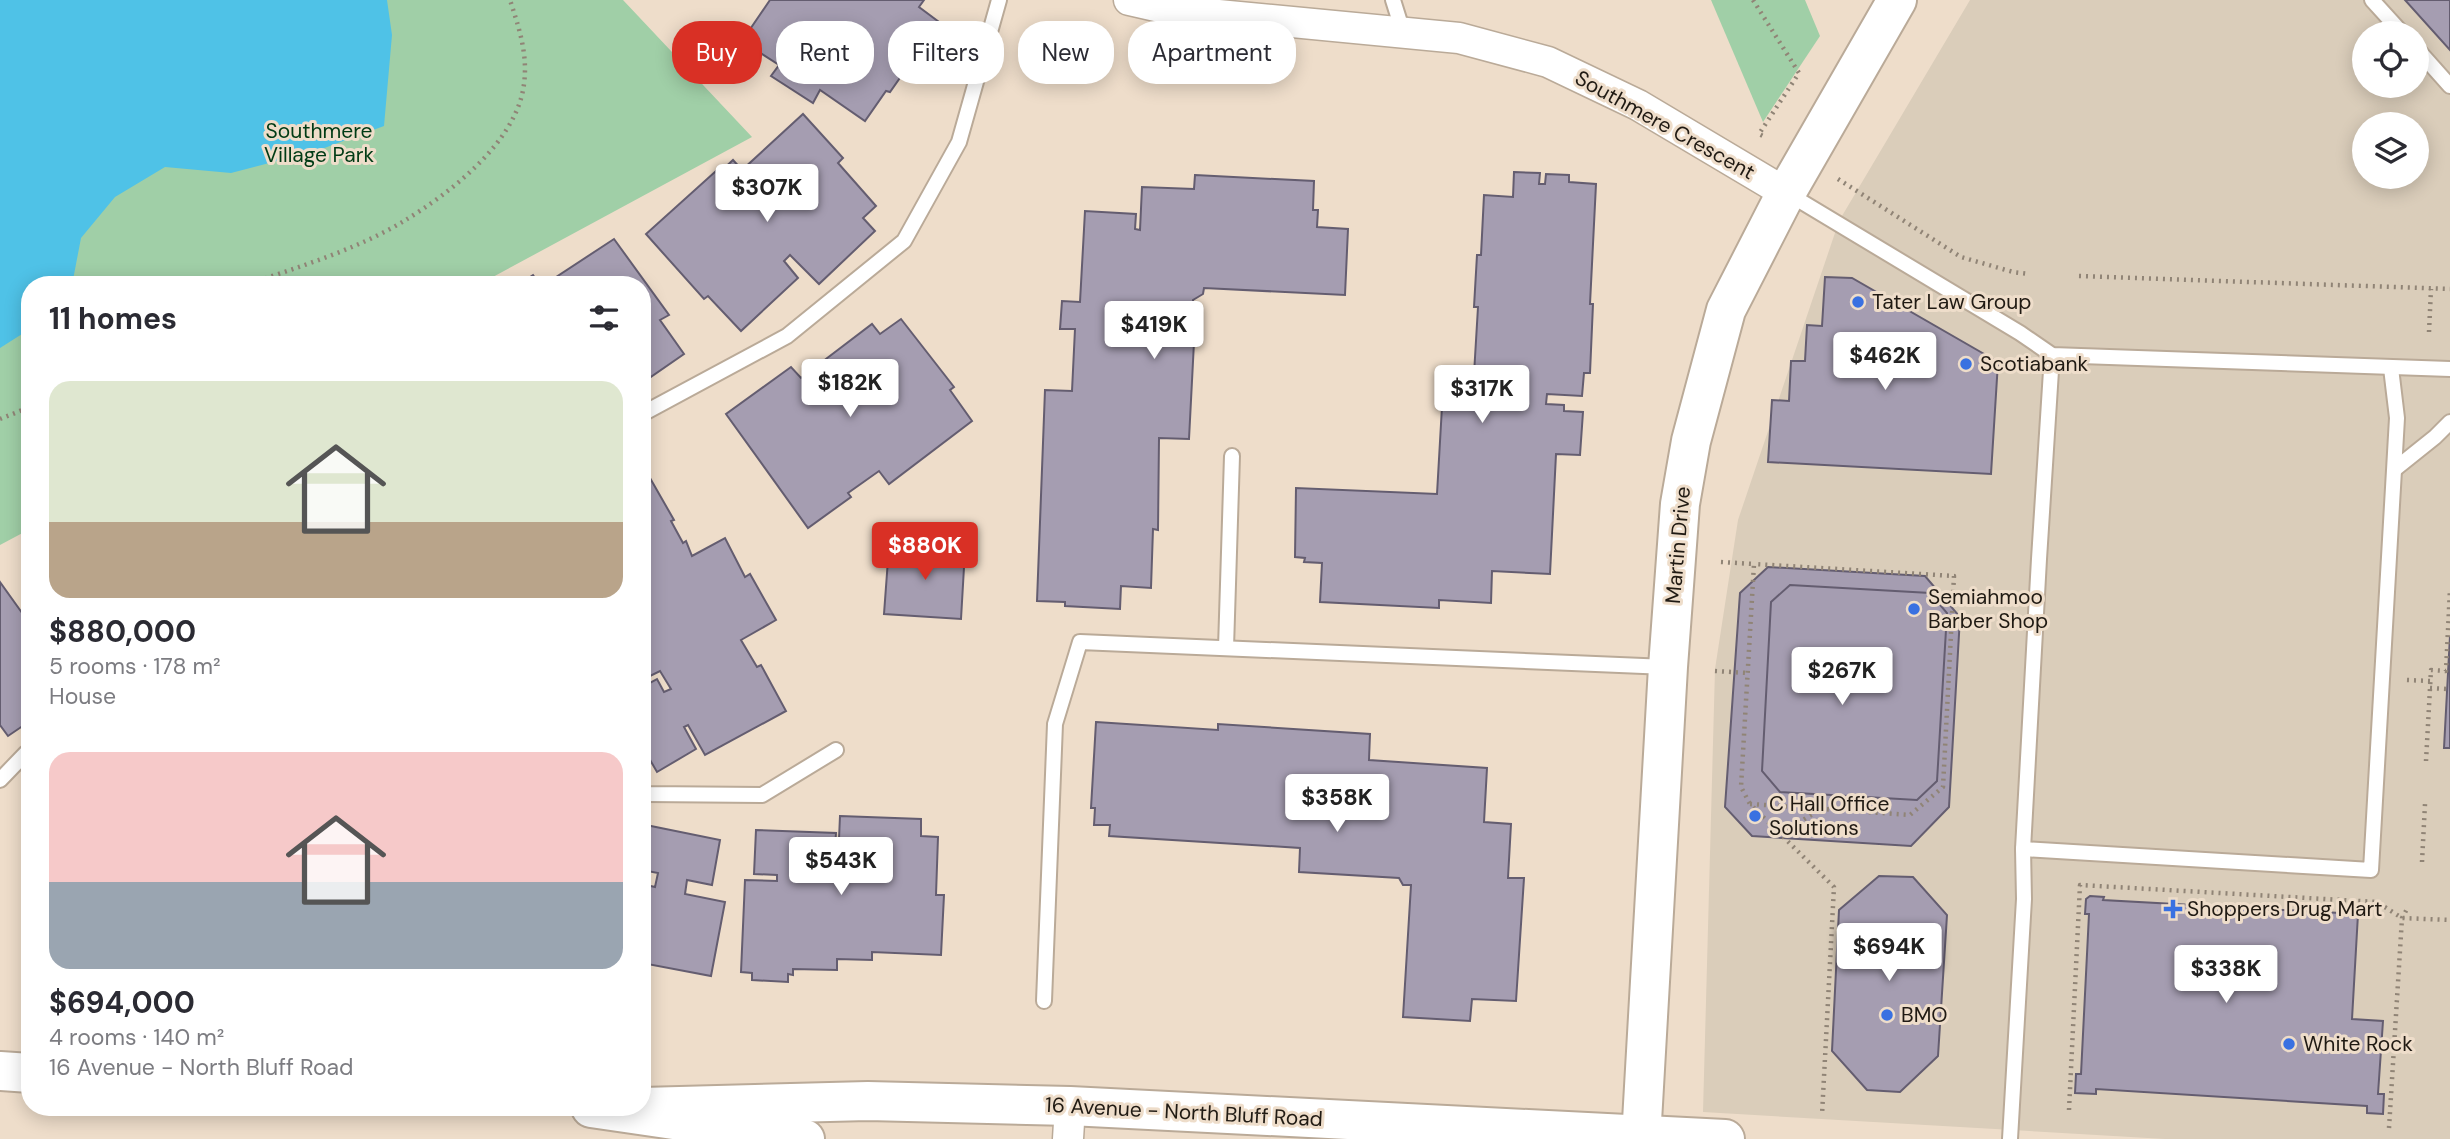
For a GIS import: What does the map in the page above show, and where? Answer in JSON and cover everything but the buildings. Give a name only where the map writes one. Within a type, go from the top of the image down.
[{"type":"main road","name":"Martin Drive","points":[[1641,1136],[1668,667],[1680,503],[1691,442],[1726,310],[1786,193],[1897,0]]},
{"type":"main road","points":[[0,1071],[21,1072]]},
{"type":"main road","name":"16 Avenue - North Bluff Road","points":[[651,1107],[868,1101],[1069,1123],[1725,1139]]},
{"type":"main road","points":[[648,1116],[805,1139]]},
{"type":"street","name":"Southmere Crescent","points":[[1129,0],[1177,11],[1460,38],[1548,62],[1638,105],[1786,193]]},
{"type":"lane","points":[[651,409],[787,336],[904,241],[959,142],[999,0]]},
{"type":"lane","points":[[1393,0],[1403,32]]},
{"type":"lane","points":[[2372,0],[2391,21]]},
{"type":"lane","points":[[2429,62],[2450,86]]},
{"type":"lane","points":[[1786,193],[2020,333],[2052,355],[2450,369]]},
{"type":"lane","points":[[2010,1139],[2024,902],[2023,849],[2052,355]]},
{"type":"lane","points":[[2023,849],[2371,870],[2397,418],[2390,368]]},
{"type":"lane","points":[[2395,469],[2435,438],[2450,422]]},
{"type":"lane","points":[[1226,648],[1232,456]]},
{"type":"lane","points":[[1044,1001],[1055,724],[1080,642],[1668,667]]},
{"type":"lane","points":[[651,794],[762,795],[836,750]]},
{"type":"lane","points":[[0,780],[21,758]]},
{"type":"path","points":[[271,276],[334,254],[403,222],[463,178],[487,155],[504,133],[524,86],[525,60],[521,34],[510,0]]},
{"type":"path","points":[[1753,0],[1799,73],[1759,134]]},
{"type":"path","points":[[1847,184],[1961,257],[2029,274]]},
{"type":"path","points":[[2079,276],[2450,289]]},
{"type":"path","points":[[2429,332],[2431,289]]},
{"type":"path","points":[[0,419],[21,411]]},
{"type":"path","points":[[1721,562],[1954,576],[1943,787],[1910,815],[1749,804]]},
{"type":"path","points":[[1754,564],[1741,787],[1749,804],[1834,887],[1833,978],[1822,1115]]},
{"type":"path","points":[[2426,761],[2431,670],[2446,671],[2450,589]]},
{"type":"path","points":[[1715,671],[1748,673]]},
{"type":"path","points":[[2430,688],[2447,689]]},
{"type":"path","points":[[2422,862],[2425,804]]},
{"type":"path","points":[[1780,834],[1821,809]]},
{"type":"path","points":[[2069,1110],[2080,885],[2378,902],[2402,918],[2450,920]]},
{"type":"path","points":[[2389,1128],[2402,918],[2407,909]]},
{"type":"shaded area","points":[[1970,0],[2450,0],[2450,1139],[2165,1139],[1703,1112],[1715,669],[1738,520],[1839,221]]},
{"type":"green space","name":"Southmere Village Park","points":[[0,0],[623,0],[672,52],[672,84],[702,84],[752,137],[495,276],[21,276],[21,534],[0,545]]},
{"type":"green space","points":[[1711,0],[1805,0],[1820,36],[1763,122]]},
{"type":"water","points":[[0,0],[387,0],[392,35],[384,126],[319,150],[231,173],[165,167],[115,197],[81,238],[74,276],[21,276],[21,335],[0,348]]},
{"type":"place","name":"Tater Law Group","points":[[1858,302]]},
{"type":"place","name":"Scotiabank","points":[[1966,364]]},
{"type":"place","name":"Semiahmoo Barber Shop","points":[[1914,609]]},
{"type":"place","name":"C Hall Office Solutions","points":[[1755,816]]},
{"type":"place","name":"Shoppers Drug Mart","points":[[2173,909]]},
{"type":"place","name":"BMO","points":[[1887,1015]]},
{"type":"place","name":"White Rock","points":[[2289,1044]]}]
